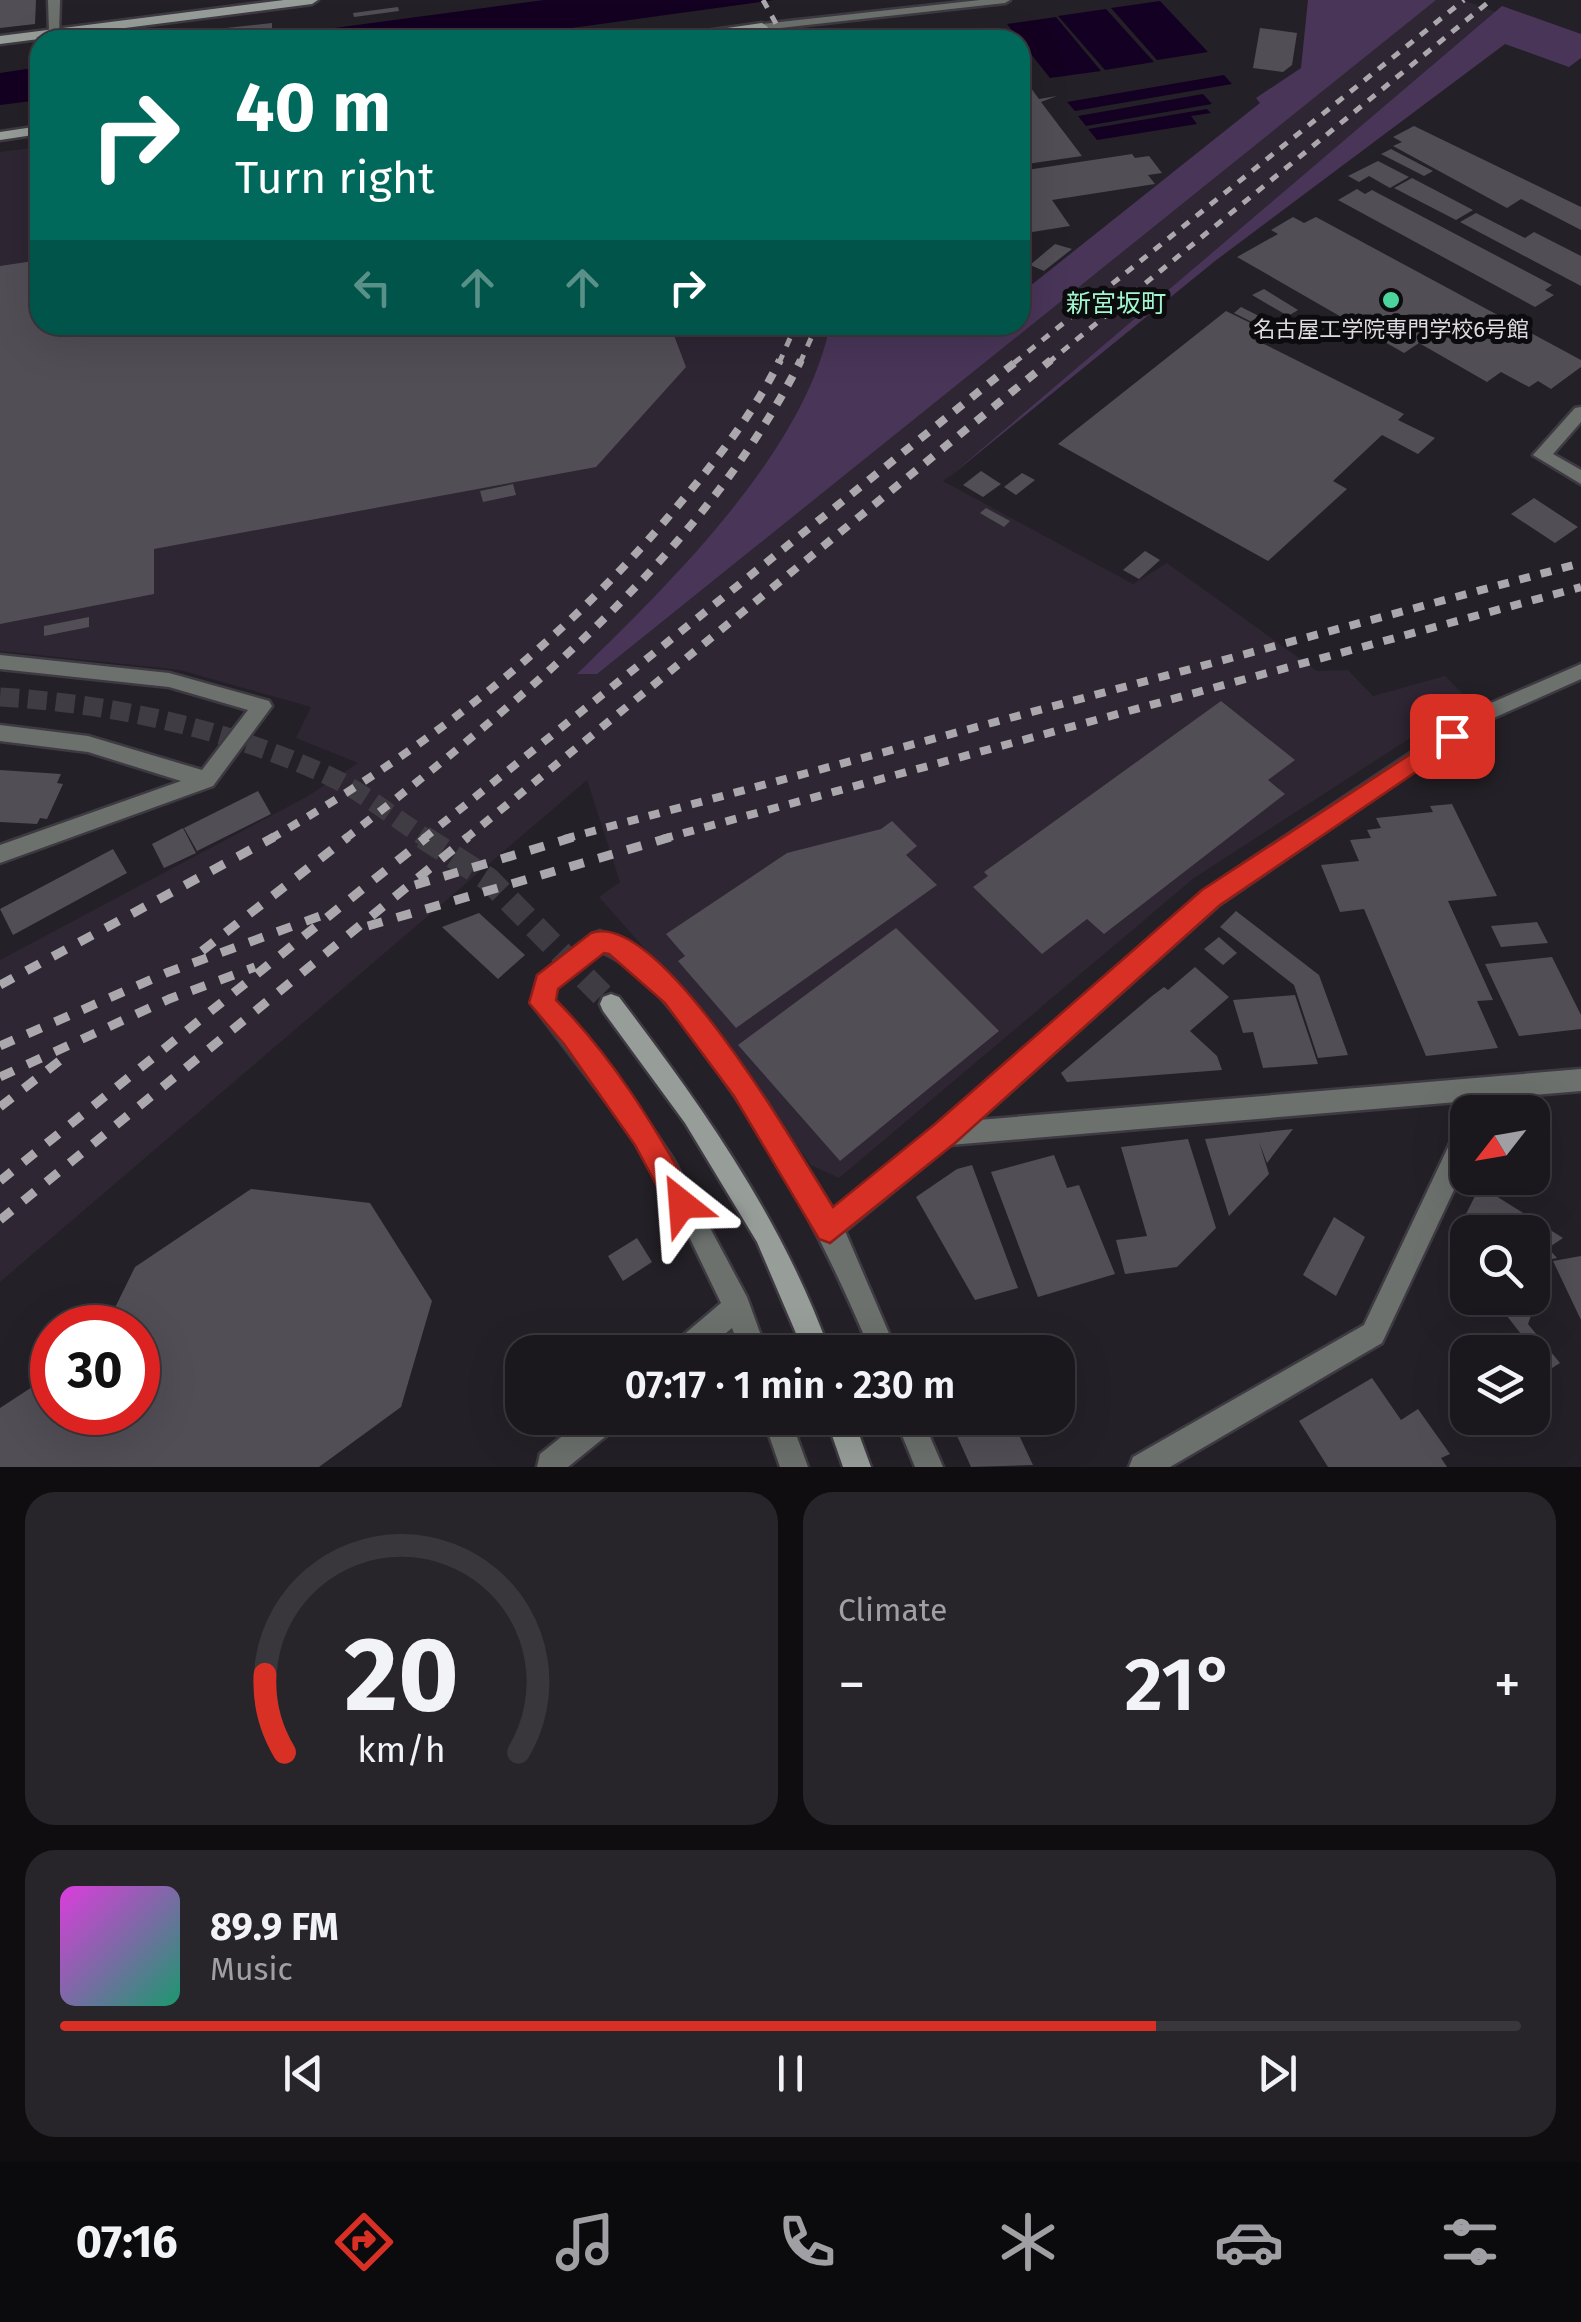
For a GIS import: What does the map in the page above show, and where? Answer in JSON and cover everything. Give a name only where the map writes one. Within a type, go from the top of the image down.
[{"type":"street","points":[[54,0],[55,30]]},
{"type":"street","points":[[71,30],[312,0]]},
{"type":"street","points":[[741,30],[762,27]]},
{"type":"street","points":[[0,40],[30,36]]},
{"type":"street","points":[[0,136],[30,132]]},
{"type":"street","points":[[1581,412],[1542,455],[1581,478]]},
{"type":"street","points":[[0,662],[168,680],[262,706],[206,780],[0,854]]},
{"type":"street","points":[[830,1228],[945,1134],[1211,898],[1482,716],[1581,672]]},
{"type":"street","points":[[0,733],[88,744],[206,780]]},
{"type":"street","points":[[748,1335],[738,1306],[645,1136],[574,1035],[542,1003],[546,983],[600,941],[616,943],[686,1010],[743,1088],[830,1228],[877,1335]]},
{"type":"street","points":[[610,1004],[694,1115],[766,1233],[811,1335]]},
{"type":"street","points":[[1512,1095],[1581,1081]]},
{"type":"street","points":[[945,1134],[1450,1103]]},
{"type":"street","points":[[1143,1467],[1373,1334],[1450,1170]]},
{"type":"street","points":[[703,1335],[738,1306]]},
{"type":"street","points":[[556,1466],[588,1435]]},
{"type":"street","points":[[783,1435],[794,1467]]},
{"type":"street","points":[[846,1435],[857,1467]]},
{"type":"street","points":[[916,1435],[929,1467]]},
{"type":"lane","points":[[762,27],[1005,0]]},
{"type":"shaded area","points":[[544,0],[774,0],[556,30],[319,30]]},
{"type":"shaded area","points":[[1308,0],[1463,0],[1496,12],[1502,6],[1581,34],[1581,58],[1569,67],[1505,44],[1215,261],[943,481],[1133,584],[1167,563],[1317,671],[1348,670],[1373,696],[1445,676],[1469,700],[1194,878],[839,1178],[811,1165],[692,1002],[599,897],[620,882],[587,780],[0,1282],[0,960],[308,796],[358,763],[296,738],[311,707],[180,670],[0,651],[0,152],[30,148],[30,335],[1030,335],[1030,286],[1260,103],[1256,98],[1301,68]]},
{"type":"shaded area","points":[[1308,0],[1436,0],[1030,326],[1030,286],[1260,103],[1256,98],[1301,68]]},
{"type":"shaded area","points":[[1160,1],[1208,52],[1157,60],[1111,8]]},
{"type":"shaded area","points":[[1502,6],[1581,34],[1581,58],[1569,67],[1505,44],[1215,261],[943,482]]},
{"type":"shaded area","points":[[1106,9],[1154,62],[1105,70],[1058,16]]},
{"type":"shaded area","points":[[1056,17],[1101,71],[1050,78],[1030,53],[1030,30],[1012,30],[1007,24]]},
{"type":"shaded area","points":[[30,68],[30,101],[0,105],[0,73]]},
{"type":"shaded area","points":[[1224,75],[1232,84],[1075,111],[1067,102]]},
{"type":"shaded area","points":[[1203,94],[1212,104],[1086,126],[1078,116]]},
{"type":"shaded area","points":[[1207,109],[1211,113],[1191,116],[1197,124],[1097,140],[1088,129]]},
{"type":"shaded area","points":[[828,335],[1019,335],[597,674],[577,674],[725,518],[789,427],[812,381]]},
{"type":"building","points":[[0,0],[36,0],[35,24],[0,28]]},
{"type":"building","points":[[398,7],[399,11],[354,17],[353,13]]},
{"type":"building","points":[[272,23],[272,28],[257,30],[226,28]]},
{"type":"building","points":[[1260,28],[1297,33],[1292,65],[1283,72],[1253,68]]},
{"type":"building","points":[[1030,87],[1039,99],[1057,96],[1041,102],[1082,156],[1030,164]]},
{"type":"building","points":[[1414,126],[1581,207],[1581,230],[1521,199],[1507,208],[1393,146],[1402,142],[1393,137]]},
{"type":"building","points":[[1391,149],[1433,171],[1424,176],[1381,154]]},
{"type":"building","points":[[1132,154],[1135,158],[1149,156],[1162,173],[1148,175],[1155,184],[1052,200],[1070,226],[1030,232],[1030,169]]},
{"type":"building","points":[[1378,161],[1409,177],[1390,188],[1369,176],[1359,182],[1348,176]]},
{"type":"building","points":[[1412,178],[1473,210],[1456,220],[1394,188]]},
{"type":"building","points":[[1357,189],[1365,194],[1372,190],[1552,285],[1545,290],[1554,295],[1535,307],[1338,200]]},
{"type":"building","points":[[1476,213],[1525,238],[1534,232],[1581,256],[1581,286],[1460,222]]},
{"type":"building","name":"名古屋工学院専門学校6号館","points":[[1293,217],[1304,223],[1316,217],[1581,360],[1581,367],[1551,389],[1538,381],[1529,387],[1501,372],[1487,382],[1419,343],[1404,353],[1237,257],[1278,234],[1271,230]]},
{"type":"building","points":[[1055,244],[1072,249],[1044,271],[1030,265]]},
{"type":"building","points":[[30,262],[30,335],[674,335],[686,367],[596,467],[154,549],[154,594],[0,624],[0,266]]},
{"type":"building","points":[[1264,289],[1298,310],[1288,316],[1252,295]]},
{"type":"building","points":[[1241,307],[1269,321],[1262,327],[1234,313]]},
{"type":"building","points":[[1226,311],[1271,333],[1260,342],[1404,414],[1398,420],[1435,438],[1418,454],[1382,435],[1333,481],[1347,489],[1268,561],[1058,444]]},
{"type":"building","points":[[981,471],[1001,484],[983,497],[963,485]]},
{"type":"building","points":[[1022,473],[1035,480],[1016,495],[1004,487]]},
{"type":"building","points":[[513,484],[516,495],[483,502],[480,491]]},
{"type":"building","points":[[1534,498],[1578,527],[1555,543],[1511,514]]},
{"type":"building","points":[[986,508],[1010,521],[1004,527],[980,513]]},
{"type":"building","points":[[1145,551],[1160,560],[1139,579],[1123,570]]},
{"type":"building","points":[[89,617],[89,627],[44,636],[44,626]]},
{"type":"building","points":[[1221,701],[1295,760],[1268,780],[1285,794],[1104,934],[1087,919],[1042,954],[973,887],[988,876],[984,872]]},
{"type":"building","points":[[0,770],[61,774],[57,783],[63,784],[47,819],[40,818],[37,824],[0,822]]},
{"type":"building","points":[[258,791],[271,814],[197,851],[184,828]]},
{"type":"building","points":[[1452,804],[1497,896],[1448,901],[1493,1000],[1477,1001],[1498,1048],[1426,1056],[1364,909],[1340,912],[1321,865],[1359,861],[1350,840],[1371,838],[1367,830],[1381,828],[1376,818],[1433,812],[1430,806]]},
{"type":"building","points":[[892,821],[917,846],[906,855],[937,885],[736,1028],[678,961],[685,956],[666,934],[787,853],[881,829]]},
{"type":"building","points":[[183,828],[196,853],[164,868],[152,844]]},
{"type":"building","points":[[113,849],[127,873],[13,935],[0,909]]},
{"type":"building","points":[[1236,911],[1319,975],[1348,1055],[1318,1058],[1294,985],[1220,927]]},
{"type":"building","points":[[479,913],[525,955],[498,979],[442,927]]},
{"type":"building","points":[[1537,922],[1548,943],[1501,947],[1491,926]]},
{"type":"building","points":[[896,928],[999,1031],[840,1161],[738,1045]]},
{"type":"building","points":[[1219,937],[1237,953],[1223,965],[1204,949]]},
{"type":"building","points":[[1552,957],[1581,1015],[1581,1029],[1519,1036],[1485,964]]},
{"type":"building","points":[[1195,967],[1229,997],[1190,1031],[1217,1056],[1222,1070],[1067,1082],[1061,1073],[1152,996],[1164,987],[1168,990]]},
{"type":"building","points":[[1295,995],[1318,1064],[1263,1068],[1253,1032],[1243,1033],[1233,1000]]},
{"type":"building","points":[[1293,1129],[1267,1163],[1259,1142],[1269,1174],[1229,1216],[1205,1139]]},
{"type":"building","points":[[1188,1139],[1216,1228],[1177,1267],[1125,1274],[1116,1240],[1147,1236],[1121,1147]]},
{"type":"building","points":[[1054,1155],[1067,1188],[1079,1185],[1115,1274],[1038,1297],[991,1172]]},
{"type":"building","points":[[972,1165],[1018,1288],[975,1300],[916,1197],[957,1169]]},
{"type":"building","points":[[251,1189],[370,1203],[432,1301],[401,1407],[319,1467],[0,1467],[0,1408],[30,1388],[30,1435],[160,1435],[160,1305],[116,1305],[135,1267]]},
{"type":"building","points":[[1476,1195],[1494,1195],[1526,1215],[1466,1215]]},
{"type":"building","points":[[1334,1217],[1365,1237],[1336,1296],[1303,1275]]},
{"type":"building","points":[[1550,1230],[1563,1238],[1550,1247]]},
{"type":"building","points":[[637,1238],[652,1262],[623,1281],[608,1256]]},
{"type":"building","points":[[1581,1256],[1581,1320],[1553,1261]]},
{"type":"building","points":[[1506,1315],[1531,1315],[1528,1324],[1537,1335],[1522,1335]]},
{"type":"building","points":[[1550,1351],[1560,1363],[1550,1369]]},
{"type":"building","points":[[1372,1378],[1401,1420],[1418,1409],[1450,1454],[1441,1458],[1447,1467],[1328,1467],[1299,1421]]},
{"type":"building","points":[[957,1435],[1019,1435],[1033,1465],[971,1467]]},
{"type":"tunnel","points":[[0,697],[127,712],[250,744],[342,782],[427,839]]},
{"type":"tunnel","points":[[423,837],[488,879],[611,1004]]},
{"type":"railway","points":[[763,0],[780,30]]},
{"type":"railway","points":[[1014,363],[1464,0]]},
{"type":"railway","points":[[1048,363],[1491,0]]},
{"type":"railway","points":[[779,363],[792,335]]},
{"type":"railway","points":[[800,363],[813,335]]},
{"type":"railway","points":[[270,839],[435,732],[585,606],[704,474],[745,419],[780,360]]},
{"type":"railway","points":[[345,839],[538,680],[658,563],[712,499],[760,432],[801,360]]},
{"type":"railway","points":[[423,839],[1018,360]]},
{"type":"railway","points":[[465,839],[1051,360]]},
{"type":"railway","points":[[564,839],[1581,563]]},
{"type":"railway","points":[[662,839],[1581,587]]},
{"type":"railway","points":[[0,985],[274,837]]},
{"type":"railway","points":[[202,951],[348,837]]},
{"type":"railway","points":[[0,1181],[427,837]]},
{"type":"railway","points":[[0,1220],[468,837]]},
{"type":"railway","points":[[415,885],[574,837]]},
{"type":"railway","points":[[368,926],[671,837]]},
{"type":"railway","points":[[0,1046],[166,973],[320,916]]},
{"type":"railway","points":[[0,1077],[169,999],[255,967]]},
{"type":"railway","points":[[0,1107],[67,1055]]},
{"type":"place","name":"名古屋工学院専門学校6号館","points":[[1391,300]]},
{"type":"district","name":"新宮坂町","points":[[1116,303]]},
{"type":"route","points":[[682,1204],[645,1136],[574,1035],[542,1003],[546,983],[600,941],[616,943],[674,995],[743,1088],[830,1228],[945,1134],[1211,898],[1452,736]]}]
